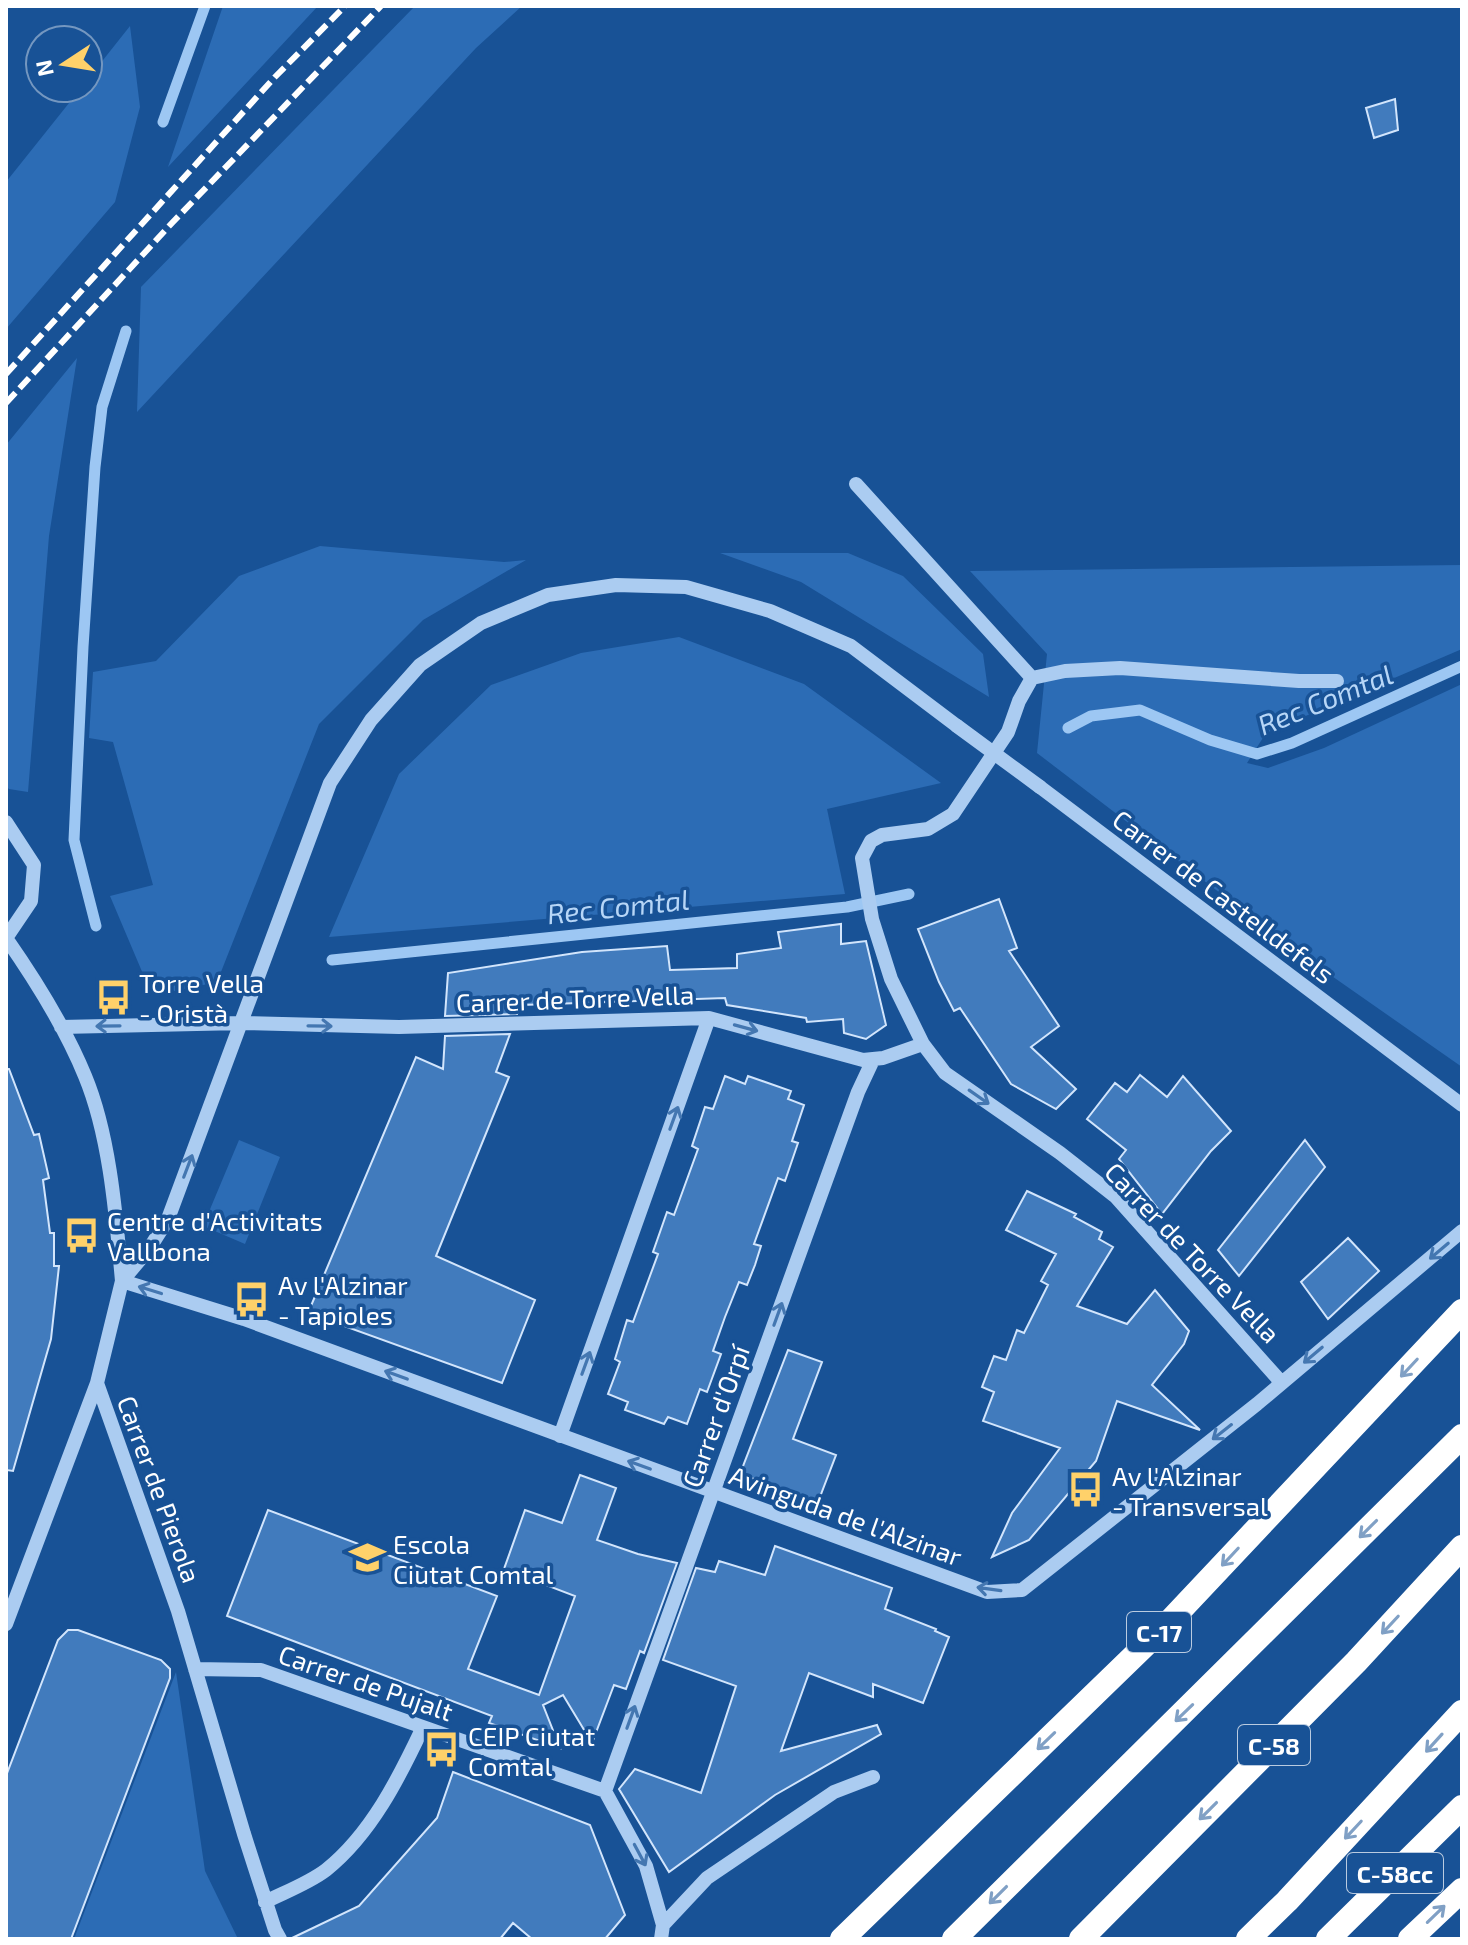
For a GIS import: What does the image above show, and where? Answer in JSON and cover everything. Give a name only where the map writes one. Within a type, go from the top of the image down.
[{"type":"highway","name":"C-17","points":[[842,1939],[1170,1621],[1462,1311]]},
{"type":"highway","points":[[954,1939],[1462,1436]]},
{"type":"highway","name":"C-58","points":[[1081,1939],[1356,1662],[1462,1547]]},
{"type":"highway","points":[[1248,1939],[1298,1890],[1462,1712]]},
{"type":"highway","name":"C-58cc","points":[[1328,1939],[1462,1807]]},
{"type":"highway","points":[[1410,1939],[1462,1890]]},
{"type":"street","points":[[856,484],[1032,678]]},
{"type":"street","name":"Carrer de Castelldefels","points":[[242,1023],[330,783],[371,720],[420,665],[481,623],[548,595],[616,585],[686,587],[770,611],[851,646],[1462,1105]]},
{"type":"street","points":[[923,1044],[891,979],[872,919],[862,858],[871,841],[882,835],[928,829],[953,814],[1008,732],[1019,701],[1032,678],[1065,671],[1120,668],[1337,681]]},
{"type":"street","points":[[6,822],[34,865],[31,901],[6,938],[40,989],[86,1077],[101,1133],[115,1208],[122,1281]]},
{"type":"street","points":[[560,1436],[709,1018]]},
{"type":"street","name":"Carrer de Torre Vella","points":[[61,1027],[242,1023],[399,1027],[709,1018],[843,1057],[873,1060],[923,1044],[945,1073],[1060,1153],[1116,1197],[1281,1382]]},
{"type":"street","name":"Carrer de Pierola","points":[[242,1023],[168,1219],[149,1249],[122,1281],[97,1383],[178,1611],[265,1902],[280,1939]]},
{"type":"street","name":"Carrer d'Orpí","points":[[605,1791],[858,1092],[873,1060]]},
{"type":"street","name":"Avinguda de l'Alzinar","points":[[122,1281],[244,1319],[987,1592],[1022,1590],[1257,1404],[1462,1231]]},
{"type":"street","points":[[6,1624],[97,1383]]},
{"type":"street","name":"Carrer de Pujalt","points":[[195,1669],[261,1670],[605,1791]]},
{"type":"street","points":[[265,1902],[325,1871],[363,1831],[396,1781],[423,1727]]},
{"type":"street","points":[[662,1932],[707,1878],[834,1792],[873,1777]]},
{"type":"street","points":[[605,1791],[646,1866],[662,1932]]},
{"type":"shaded area","points":[[223,6],[318,6],[168,167]]},
{"type":"shaded area","points":[[415,6],[522,6],[476,48],[137,412],[141,287]]},
{"type":"shaded area","points":[[130,26],[140,107],[115,202],[6,329],[6,182],[68,104],[104,104],[104,59]]},
{"type":"shaded area","points":[[77,358],[49,536],[28,792],[6,786],[6,445]]},
{"type":"shaded area","points":[[320,546],[504,562],[526,560],[423,620],[319,724],[217,982],[175,991],[146,981],[110,896],[153,885],[113,742],[89,738],[93,672],[156,661],[239,576]]},
{"type":"shaded area","points":[[720,553],[848,553],[903,576],[983,654],[989,697],[801,582]]},
{"type":"shaded area","points":[[1462,565],[1462,649],[1266,733],[1247,763],[1268,768],[1324,748],[1462,684],[1462,1067],[1296,951],[1037,753],[1047,654],[970,571]]},
{"type":"shaded area","points":[[679,637],[804,684],[941,783],[827,809],[845,894],[329,937],[399,774],[491,685],[581,653]]},
{"type":"shaded area","points":[[239,1140],[280,1157],[245,1244],[203,1226]]},
{"type":"shaded area","points":[[176,1672],[205,1871],[238,1939],[74,1939]]},
{"type":"building","points":[[1395,99],[1398,130],[1374,138],[1366,108]]},
{"type":"building","points":[[999,899],[1017,948],[1009,951],[1059,1026],[1031,1047],[1076,1089],[1056,1109],[1011,1084],[960,1008],[954,1011],[918,929]]},
{"type":"building","points":[[841,924],[841,944],[866,941],[886,1025],[866,1039],[844,1033],[843,1019],[807,1022],[806,1018],[727,1005],[725,998],[521,1005],[517,1014],[445,1016],[448,973],[582,952],[667,946],[670,970],[737,968],[737,954],[781,948],[778,932]]},
{"type":"building","points":[[510,1034],[496,1072],[509,1077],[436,1256],[535,1300],[502,1383],[308,1313],[416,1057],[443,1069],[445,1036]]},
{"type":"building","points":[[6,1069],[9,1069],[34,1135],[39,1134],[49,1178],[43,1180],[50,1233],[54,1233],[54,1266],[59,1266],[51,1339],[13,1471],[6,1470]]},
{"type":"building","points":[[1140,1075],[1167,1097],[1183,1076],[1231,1131],[1211,1151],[1162,1214],[1119,1159],[1126,1150],[1087,1119],[1115,1083],[1127,1092]]},
{"type":"building","points":[[725,1076],[745,1084],[748,1076],[791,1091],[788,1099],[804,1105],[792,1141],[798,1143],[785,1181],[778,1178],[754,1244],[761,1246],[747,1285],[739,1282],[725,1317],[713,1351],[721,1354],[707,1392],[700,1389],[687,1424],[668,1417],[664,1424],[625,1410],[628,1402],[608,1394],[620,1362],[615,1359],[627,1320],[633,1322],[658,1254],[653,1252],[667,1212],[674,1215],[698,1149],[692,1146],[705,1107],[713,1109]]},
{"type":"building","points":[[1305,1140],[1325,1167],[1239,1276],[1218,1250]]},
{"type":"building","points":[[1027,1191],[1076,1214],[1074,1217],[1102,1232],[1099,1239],[1113,1247],[1077,1306],[1127,1324],[1155,1290],[1189,1331],[1184,1344],[1152,1385],[1200,1430],[1117,1401],[1096,1461],[1029,1540],[992,1557],[1012,1513],[1060,1448],[983,1421],[994,1392],[982,1387],[994,1356],[1006,1360],[1017,1330],[1024,1333],[1048,1285],[1041,1281],[1056,1254],[1006,1230]]},
{"type":"building","points":[[1348,1238],[1379,1271],[1328,1319],[1301,1282]]},
{"type":"building","points":[[788,1350],[822,1362],[793,1439],[836,1455],[818,1502],[740,1474]]},
{"type":"building","points":[[580,1475],[616,1488],[597,1540],[677,1563],[644,1653],[640,1651],[626,1689],[614,1685],[592,1743],[563,1695],[543,1705],[560,1748],[489,1723],[492,1716],[227,1616],[268,1510],[497,1596],[468,1669],[539,1695],[575,1596],[504,1569],[525,1510],[562,1523]]},
{"type":"building","points":[[775,1546],[892,1588],[885,1609],[949,1637],[923,1703],[873,1684],[873,1697],[809,1673],[781,1751],[877,1725],[881,1734],[775,1795],[669,1872],[619,1789],[635,1769],[701,1793],[736,1686],[663,1660],[696,1568],[715,1572],[719,1561],[765,1575]]},
{"type":"building","points":[[68,1630],[78,1630],[161,1660],[170,1669],[170,1678],[71,1939],[6,1939],[6,1776],[58,1640]]},
{"type":"building","points":[[453,1772],[590,1825],[625,1915],[605,1939],[532,1939],[513,1923],[500,1939],[290,1939],[359,1906],[437,1818]]},
{"type":"waterway","points":[[163,122],[205,6]]},
{"type":"waterway","points":[[96,926],[74,840],[83,647],[102,407],[126,331]]},
{"type":"waterway","name":"Rec Comtal","points":[[1068,728],[1091,716],[1140,710],[1210,740],[1257,754],[1292,743],[1462,666]]},
{"type":"waterway","name":"Rec Comtal","points":[[332,960],[847,907],[909,894]]},
{"type":"railway","points":[[6,374],[275,77],[345,6]]},
{"type":"railway","points":[[6,403],[172,223],[381,6]]},
{"type":"place","name":"Torre Vella - Oristà","points":[[113,997]]},
{"type":"place","name":"Centre d'Activitats Vallbona","points":[[81,1235]]},
{"type":"place","name":"Av l'Alzinar - Tapioles","points":[[252,1299]]},
{"type":"place","name":"Av l'Alzinar - Transversal","points":[[1086,1490]]},
{"type":"place","name":"Escola Ciutat Comtal","points":[[367,1558]]},
{"type":"place","name":"CEIP Ciutat Comtal","points":[[442,1750]]}]
